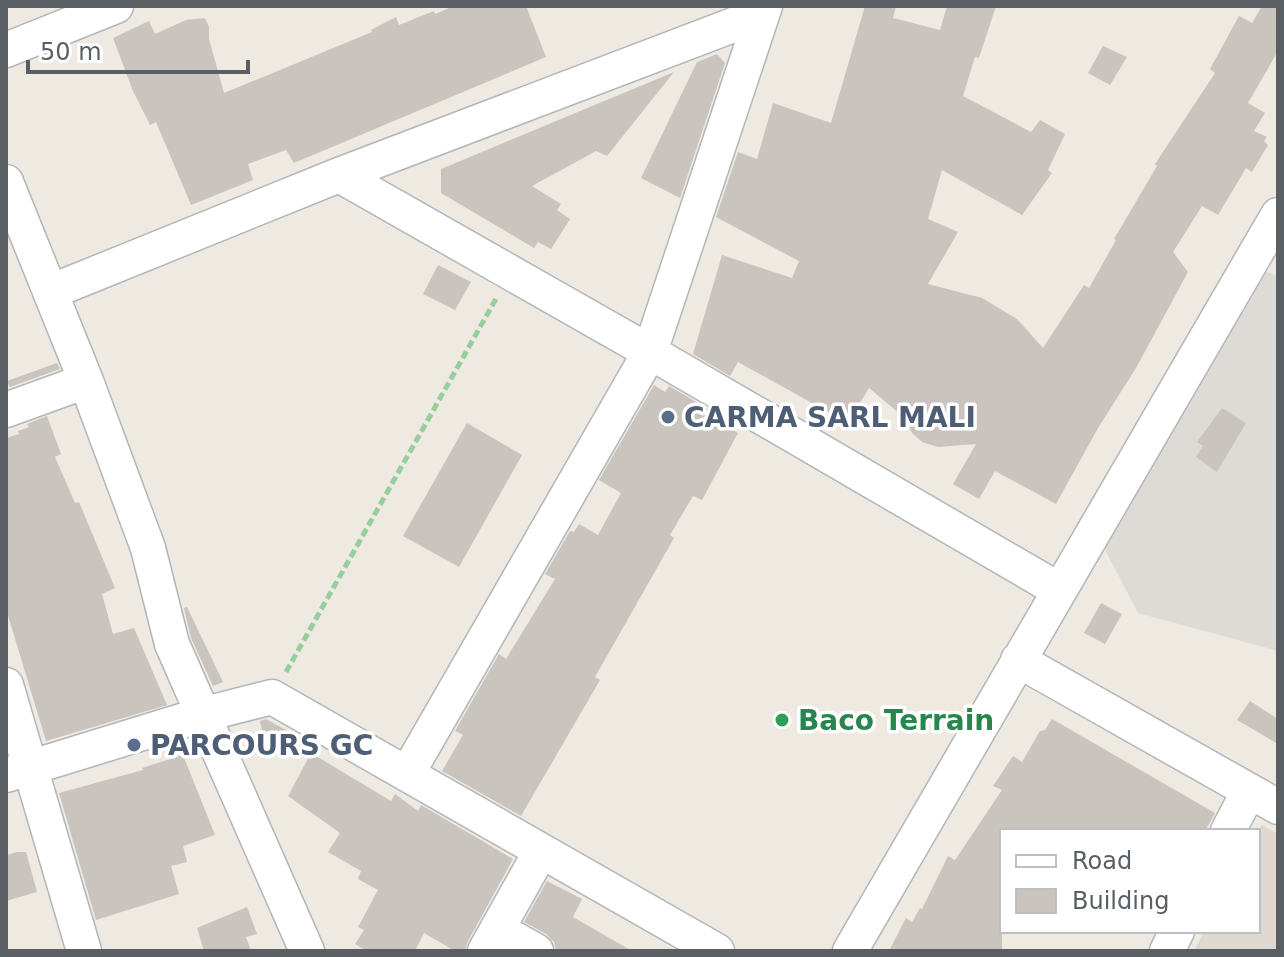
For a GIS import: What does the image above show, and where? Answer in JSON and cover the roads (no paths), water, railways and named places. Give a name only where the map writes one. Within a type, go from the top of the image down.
[{"type":"street","points":[[6,50],[116,6]]},
{"type":"street","points":[[50,292],[339,175],[764,10]]},
{"type":"street","points":[[407,774],[650,352],[764,10]]},
{"type":"street","points":[[339,175],[1059,590]]},
{"type":"street","points":[[6,182],[86,381],[148,548],[172,644],[307,951]]},
{"type":"street","points":[[850,951],[1278,215]]},
{"type":"street","points":[[6,410],[86,381]]},
{"type":"street","points":[[1018,660],[1264,799],[1230,829]]},
{"type":"street","points":[[6,685],[19,772],[84,951]]},
{"type":"street","points":[[19,772],[201,715],[272,697],[717,951]]},
{"type":"street","points":[[536,951],[491,940],[541,851]]},
{"type":"street","points":[[1167,951],[1176,933]]},
{"type":"place","name":"CARMA SARL MALI","points":[[668,417]]},
{"type":"place","name":"Baco Terrain","points":[[782,720]]},
{"type":"place","name":"PARCOURS GC","points":[[134,745]]}]
